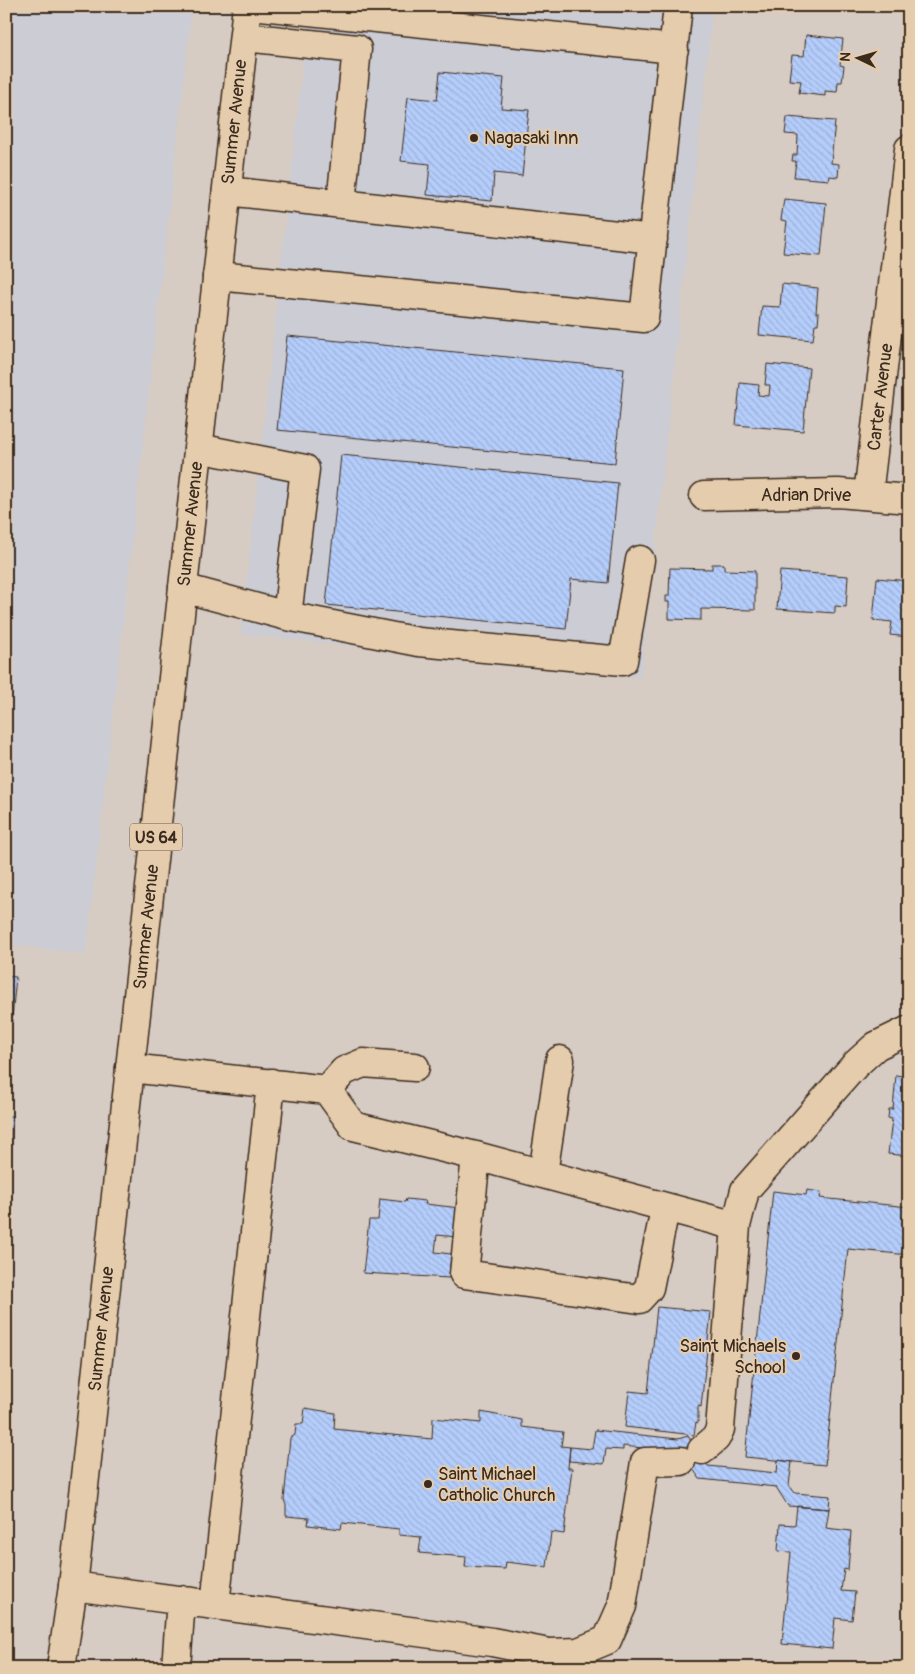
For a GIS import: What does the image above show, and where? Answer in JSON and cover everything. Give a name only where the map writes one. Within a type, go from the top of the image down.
[{"type":"main road","name":"Summer Avenue","points":[[61,1668],[73,1586],[247,6]]},
{"type":"main road","points":[[261,6],[674,49]]},
{"type":"main road","points":[[217,276],[644,318],[678,6]]},
{"type":"main road","points":[[341,203],[359,16]]},
{"type":"main road","points":[[244,37],[357,49]]},
{"type":"main road","name":"Carter Avenue","points":[[868,495],[909,149]]},
{"type":"main road","points":[[227,191],[653,239]]},
{"type":"main road","points":[[198,448],[305,469],[287,616]]},
{"type":"main road","name":"Adrian Drive","points":[[704,496],[838,493],[909,499]]},
{"type":"main road","points":[[183,588],[287,616],[419,642],[623,661],[640,560]]},
{"type":"main road","points":[[73,1586],[492,1642],[549,1653],[578,1652],[607,1640],[622,1606],[645,1462],[691,1456],[716,1438],[720,1429],[736,1226],[745,1190],[856,1064],[876,1046],[909,1030]]},
{"type":"main road","points":[[543,1174],[560,1060]]},
{"type":"main road","points":[[327,1090],[344,1071],[362,1063],[415,1067]]},
{"type":"main road","points":[[130,1068],[327,1090],[353,1126],[476,1156],[666,1209],[736,1226]]},
{"type":"main road","points":[[215,1605],[271,1083]]},
{"type":"main road","points":[[476,1156],[464,1274],[639,1299],[648,1288],[666,1209]]},
{"type":"main road","points":[[180,1667],[181,1600]]},
{"type":"shaded area","points":[[6,6],[192,6],[86,954],[6,944]]},
{"type":"shaded area","points":[[309,6],[713,6],[641,677],[241,634]]},
{"type":"building","points":[[814,6],[850,6],[849,11],[814,8]]},
{"type":"building","points":[[806,35],[843,39],[840,65],[844,66],[842,82],[838,82],[837,92],[825,91],[825,96],[799,93],[801,81],[789,80],[792,55],[804,56]]},
{"type":"building","points":[[440,72],[504,78],[501,108],[529,110],[522,176],[494,173],[492,201],[427,195],[430,164],[401,161],[408,97],[437,100]]},
{"type":"building","points":[[787,117],[835,121],[831,163],[839,164],[838,177],[830,176],[829,180],[794,177],[796,161],[792,161],[793,155],[797,155],[798,135],[785,134]]},
{"type":"building","points":[[784,199],[826,203],[821,256],[783,253],[787,221],[781,220]]},
{"type":"building","points":[[782,284],[818,288],[816,313],[819,313],[818,324],[815,324],[813,340],[759,335],[762,306],[780,307]]},
{"type":"building","points":[[287,336],[624,368],[615,463],[277,430]]},
{"type":"building","points":[[767,364],[809,368],[803,431],[736,425],[740,383],[759,385],[758,395],[769,396],[770,385],[765,385]]},
{"type":"building","points":[[341,455],[618,483],[608,583],[571,579],[566,629],[326,605]]},
{"type":"building","points":[[712,564],[724,564],[724,570],[755,571],[755,610],[701,609],[701,620],[669,619],[669,602],[666,602],[666,596],[669,596],[670,568],[712,569]]},
{"type":"building","points":[[780,571],[848,576],[846,607],[835,606],[835,613],[777,609]]},
{"type":"building","points":[[877,578],[909,581],[909,637],[890,635],[892,622],[873,620]]},
{"type":"building","points":[[6,976],[16,977],[12,1018],[8,1017],[6,1041]]},
{"type":"building","points":[[896,1075],[909,1077],[909,1156],[888,1154],[892,1119],[888,1118],[889,1109],[893,1109]]},
{"type":"building","points":[[6,1116],[12,1116],[7,1180],[6,1180]]},
{"type":"building","name":"Saint Michaels School","points":[[807,1190],[821,1192],[820,1198],[909,1207],[909,1255],[848,1249],[825,1465],[745,1457],[773,1191],[806,1195]]},
{"type":"building","points":[[380,1199],[405,1202],[406,1199],[426,1201],[425,1204],[460,1208],[457,1237],[437,1235],[435,1252],[451,1254],[449,1278],[363,1273],[369,1220],[378,1220]]},
{"type":"building","points":[[657,1307],[711,1312],[701,1407],[698,1406],[698,1423],[696,1422],[694,1435],[625,1427],[629,1391],[648,1393]]},
{"type":"building","name":"Saint Michael Catholic Church","points":[[305,1408],[335,1413],[334,1429],[432,1439],[433,1418],[481,1423],[481,1412],[522,1420],[522,1427],[563,1432],[561,1446],[570,1447],[568,1468],[572,1468],[564,1534],[551,1532],[547,1567],[506,1562],[505,1569],[465,1567],[466,1557],[419,1553],[421,1537],[399,1535],[399,1529],[342,1523],[341,1529],[308,1525],[309,1518],[286,1516],[284,1500],[290,1438],[295,1435],[296,1424],[303,1424]]},
{"type":"building","points":[[595,1430],[678,1439],[688,1436],[708,1466],[777,1473],[778,1460],[792,1462],[789,1485],[795,1493],[830,1496],[829,1509],[788,1506],[776,1487],[700,1479],[681,1452],[623,1446],[623,1450],[606,1449],[604,1464],[569,1461],[570,1447],[592,1449]]},
{"type":"building","points":[[797,1506],[829,1509],[826,1528],[851,1531],[848,1570],[844,1569],[841,1591],[855,1592],[852,1620],[835,1618],[832,1649],[782,1644],[791,1552],[778,1551],[780,1524],[795,1525]]},
{"type":"place","name":"Nagasaki Inn","points":[[474,138]]},
{"type":"place","name":"Saint Michaels School","points":[[796,1356]]},
{"type":"place","name":"Saint Michael Catholic Church","points":[[428,1484]]}]
